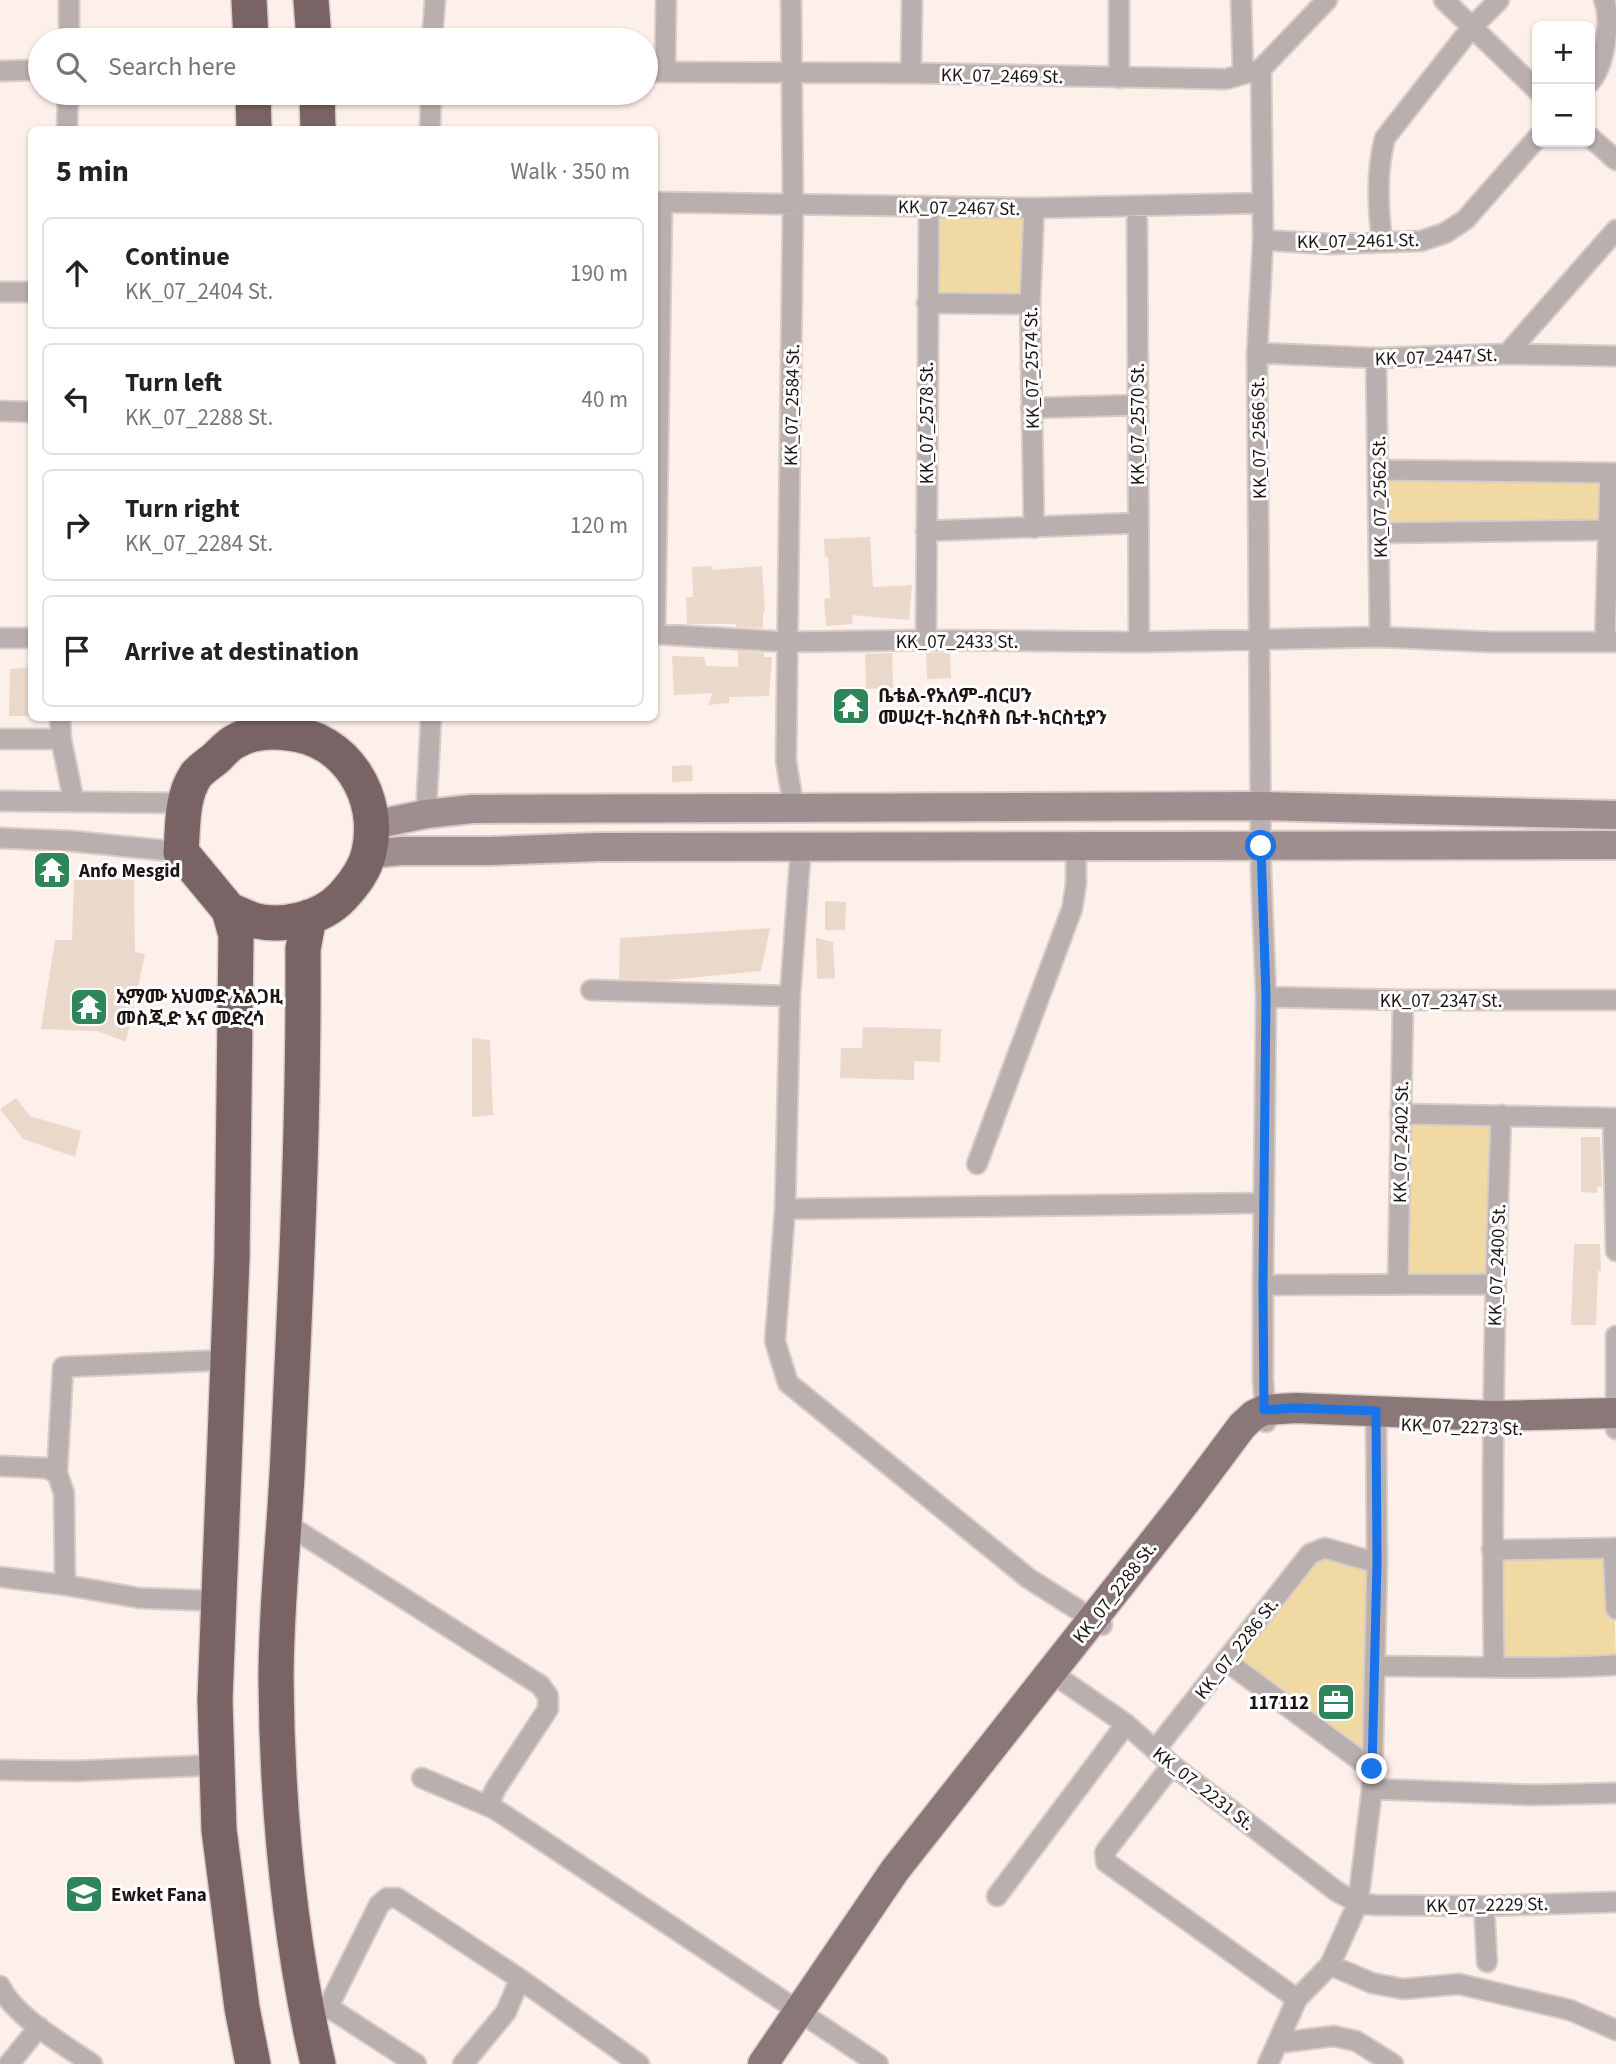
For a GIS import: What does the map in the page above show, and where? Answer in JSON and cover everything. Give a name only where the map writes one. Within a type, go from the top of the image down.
[{"type":"highway","points":[[249,0],[250,28]]},
{"type":"highway","points":[[311,0],[313,28]]},
{"type":"highway","points":[[253,105],[254,126]]},
{"type":"highway","points":[[317,105],[318,126]]},
{"type":"highway","points":[[229,910],[254,920],[282,923],[310,917],[336,903],[356,881],[371,840],[366,790],[347,761],[317,729],[298,734],[255,734],[237,729],[196,775],[185,803],[181,852],[229,910],[236,935],[228,1360],[220,1601],[215,1651],[219,1830],[242,2008],[253,2064]]},
{"type":"highway","points":[[310,917],[303,949],[297,1261],[276,1678],[281,1819],[291,1917],[318,2014],[318,2064]]},
{"type":"main road","name":"KK_07_2273 St.","points":[[1265,1417],[1294,1420],[1376,1417],[1616,1421]]},
{"type":"main road","name":"KK_07_2288 St.","points":[[763,2064],[804,2015],[1057,1677],[1253,1438],[1265,1417]]},
{"type":"main road","name":"KK_07_2288 St.","points":[[780,2064],[804,2015]]},
{"type":"street","points":[[69,0],[69,28]]},
{"type":"street","points":[[433,28],[435,0]]},
{"type":"street","points":[[658,52],[666,0]]},
{"type":"street","name":"KK_07_2584 St.","points":[[791,0],[793,205],[786,761],[794,809]]},
{"type":"street","points":[[911,73],[912,0]]},
{"type":"street","points":[[1119,0],[1119,78]]},
{"type":"street","name":"KK_07_2566 St.","points":[[1241,0],[1252,72],[1263,203],[1257,353],[1261,846],[1266,996],[1263,1286],[1265,1417]]},
{"type":"street","points":[[1252,72],[1327,0]]},
{"type":"street","points":[[1444,0],[1532,85]]},
{"type":"street","points":[[1382,242],[1378,196],[1381,153],[1385,138],[1472,27],[1499,0]]},
{"type":"street","points":[[1595,77],[1604,51],[1604,0]]},
{"type":"street","points":[[0,71],[28,70]]},
{"type":"street","name":"KK_07_2469 St.","points":[[658,72],[911,73],[1226,79],[1252,72]]},
{"type":"street","points":[[67,126],[68,105]]},
{"type":"street","points":[[430,105],[430,126]]},
{"type":"street","points":[[1595,141],[1616,160]]},
{"type":"street","name":"KK_07_2461 St.","points":[[1263,240],[1329,244],[1421,241],[1445,233],[1465,220],[1532,144]]},
{"type":"street","name":"KK_07_2467 St.","points":[[658,203],[1034,208],[1263,203]]},
{"type":"street","name":"KK_07_2578 St.","points":[[926,640],[929,206]]},
{"type":"street","name":"KK_07_2570 St.","points":[[1137,207],[1139,642]]},
{"type":"street","name":"KK_07_2574 St.","points":[[1034,208],[1030,304],[1034,528]]},
{"type":"street","points":[[1507,354],[1616,230]]},
{"type":"street","points":[[0,292],[28,292]]},
{"type":"street","points":[[927,303],[1030,304]]},
{"type":"street","name":"KK_07_2447 St.","points":[[1257,353],[1376,358],[1507,354],[1616,356]]},
{"type":"street","name":"KK_07_2562 St.","points":[[1376,358],[1380,637]]},
{"type":"street","points":[[1031,408],[1137,405]]},
{"type":"street","points":[[0,411],[28,412]]},
{"type":"street","points":[[1379,470],[1613,473],[1609,530],[1611,642],[1493,642],[1380,637]]},
{"type":"street","points":[[926,531],[1137,523]]},
{"type":"street","points":[[1380,533],[1609,530]]},
{"type":"street","name":"KK_07_2433 St.","points":[[658,634],[787,642],[1139,642],[1380,637]]},
{"type":"street","points":[[0,638],[28,638]]},
{"type":"street","points":[[60,721],[61,740],[74,802]]},
{"type":"street","points":[[426,814],[431,721]]},
{"type":"street","points":[[0,739],[61,740]]},
{"type":"street","points":[[0,801],[185,803]]},
{"type":"street","points":[[371,840],[426,814],[472,809],[1261,806],[1616,815]]},
{"type":"street","points":[[0,838],[71,841],[181,852]]},
{"type":"street","points":[[371,840],[401,851],[801,846],[1616,845]]},
{"type":"street","points":[[977,1164],[1072,909],[1076,884],[1076,845]]},
{"type":"street","points":[[801,846],[790,996],[785,1209],[775,1341],[779,1360],[788,1383],[855,1440],[1028,1578],[1099,1623]]},
{"type":"street","points":[[591,990],[790,996]]},
{"type":"street","name":"KK_07_2347 St.","points":[[1266,996],[1403,1000],[1616,1000]]},
{"type":"street","name":"KK_07_2402 St.","points":[[1398,1284],[1403,1000]]},
{"type":"street","points":[[1400,1114],[1615,1118],[1616,1251]]},
{"type":"street","name":"KK_07_2400 St.","points":[[1494,1666],[1494,1284],[1501,1115]]},
{"type":"street","points":[[785,1209],[1264,1203]]},
{"type":"street","points":[[1263,1286],[1494,1284]]},
{"type":"street","points":[[1616,1336],[1616,1421]]},
{"type":"street","points":[[65,1586],[64,1493],[57,1474],[64,1367],[228,1360]]},
{"type":"street","points":[[1268,2064],[1297,1999],[1330,1965],[1358,1903],[1373,1789],[1377,1563],[1376,1417]]},
{"type":"street","points":[[0,1466],[46,1468],[57,1474]]},
{"type":"street","points":[[285,1523],[540,1685],[548,1696],[548,1709],[496,1788],[490,1800],[495,1809]]},
{"type":"street","name":"KK_07_2286 St.","points":[[1155,1750],[1310,1554],[1319,1548],[1331,1549],[1377,1563]]},
{"type":"street","points":[[1492,1550],[1615,1548],[1616,1609]]},
{"type":"street","points":[[0,1577],[139,1598],[220,1601]]},
{"type":"street","points":[[1226,1661],[1372,1769]]},
{"type":"street","points":[[1375,1666],[1556,1669],[1616,1665]]},
{"type":"street","name":"KK_07_2231 St.","points":[[1057,1677],[1126,1724],[1172,1765],[1336,1891],[1358,1903]]},
{"type":"street","points":[[997,1896],[1126,1724]]},
{"type":"street","points":[[0,1770],[75,1771],[217,1765]]},
{"type":"street","points":[[1172,1765],[1108,1848],[1105,1853],[1106,1862],[1297,1999]]},
{"type":"street","points":[[422,1779],[495,1809],[878,2064]]},
{"type":"street","points":[[1373,1789],[1534,1795],[1616,1793]]},
{"type":"street","points":[[416,2064],[318,2014],[379,1905],[387,1898],[397,1898],[520,1979],[639,2064]]},
{"type":"street","name":"KK_07_2229 St.","points":[[1358,1903],[1485,1906],[1616,1902]]},
{"type":"street","points":[[1485,1906],[1487,1962]]},
{"type":"street","points":[[1330,1965],[1372,1983],[1403,1989],[1459,1984],[1570,2010],[1616,2030]]},
{"type":"street","points":[[463,2064],[506,2012],[520,1979]]},
{"type":"street","points":[[2,1993],[39,2026],[92,2064]]},
{"type":"street","points":[[9,2064],[39,2026]]},
{"type":"street","points":[[1278,2043],[1334,2036],[1356,2041],[1393,2064]]},
{"type":"shaded area","points":[[929,207],[1034,208],[1030,304],[927,303]]},
{"type":"shaded area","points":[[1379,470],[1610,473],[1609,530],[1380,533]]},
{"type":"shaded area","points":[[1400,1114],[1501,1115],[1494,1284],[1398,1284]]},
{"type":"shaded area","points":[[1319,1548],[1377,1563],[1372,1769],[1226,1661]]},
{"type":"shaded area","points":[[1613,1548],[1616,1665],[1494,1666],[1492,1550]]},
{"type":"building","points":[[870,537],[873,587],[912,585],[909,620],[852,615],[853,624],[826,626],[824,599],[830,598],[828,557],[825,557],[824,539]]},
{"type":"building","points":[[712,566],[713,570],[762,566],[765,612],[763,628],[736,627],[736,624],[687,624],[686,597],[693,597],[692,567]]},
{"type":"building","points":[[738,651],[764,653],[764,657],[772,657],[769,696],[729,697],[729,703],[708,705],[713,693],[674,695],[672,656],[704,657],[706,666],[738,667]]},
{"type":"building","points":[[950,652],[951,678],[927,679],[926,653]]},
{"type":"building","points":[[892,653],[893,688],[866,689],[865,654]]},
{"type":"building","points":[[28,667],[28,716],[9,716],[10,669]]},
{"type":"building","points":[[692,765],[693,781],[672,782],[672,766]]},
{"type":"building","points":[[134,879],[135,952],[145,954],[126,1042],[97,1031],[41,1029],[55,940],[72,940],[74,880]]},
{"type":"building","points":[[825,901],[846,902],[845,930],[825,930]]},
{"type":"building","points":[[770,928],[761,971],[667,980],[619,979],[620,938]]},
{"type":"building","points":[[816,938],[833,942],[835,978],[817,979]]},
{"type":"building","points":[[863,1027],[941,1029],[940,1062],[914,1061],[914,1080],[840,1078],[841,1048],[862,1048]]},
{"type":"building","points":[[472,1038],[490,1040],[493,1115],[472,1117]]},
{"type":"building","points":[[16,1098],[30,1116],[81,1131],[75,1157],[23,1139],[0,1109]]},
{"type":"building","points":[[1581,1137],[1600,1137],[1602,1187],[1597,1187],[1597,1193],[1581,1192]]},
{"type":"building","points":[[1574,1244],[1600,1244],[1601,1271],[1598,1271],[1596,1325],[1571,1325]]},
{"type":"place","name":"ቤቴል-የአለም-ብርሀን መሠረተ-ክረስቶስ ቤተ-ክርስቲያን","points":[[851,706]]},
{"type":"place","name":"Anfo Mesgid","points":[[52,870]]},
{"type":"place","name":"ኢማሙ አህመድ አልጋዚ መስጂድ እና መድረሳ","points":[[89,1007]]},
{"type":"place","name":"117112","points":[[1336,1702]]},
{"type":"place","name":"Ewket Fana","points":[[84,1894]]},
{"type":"route","points":[[1261,846],[1266,996],[1264,1410],[1296,1408],[1376,1411],[1377,1563],[1372,1769]]}]
